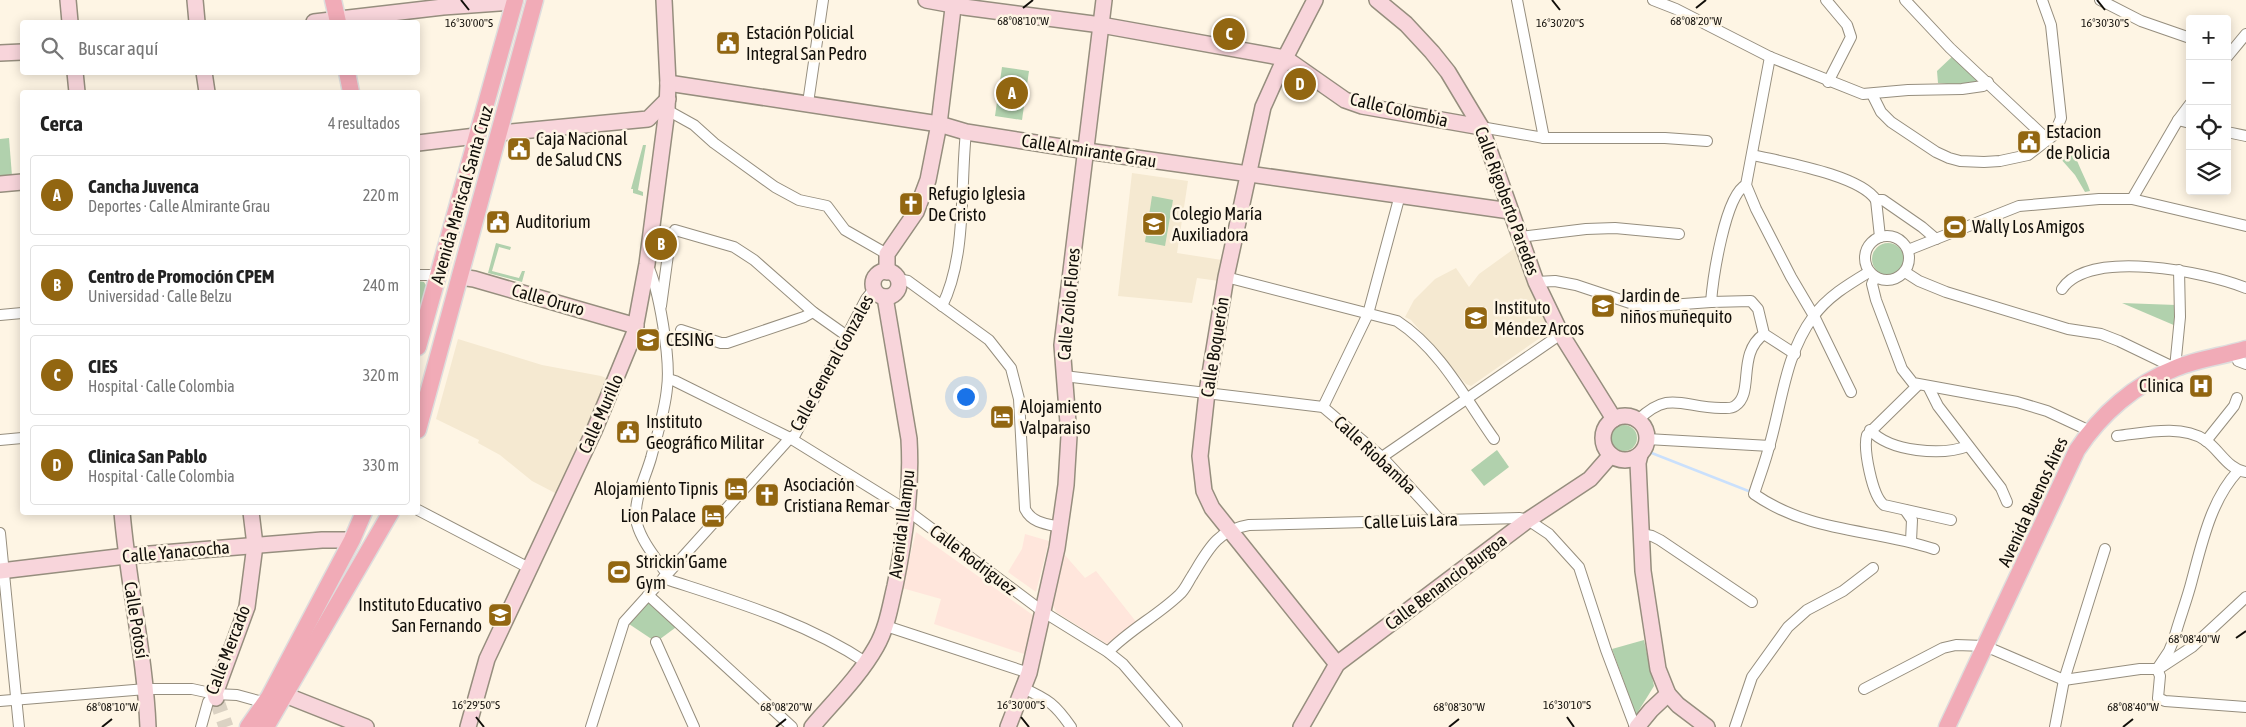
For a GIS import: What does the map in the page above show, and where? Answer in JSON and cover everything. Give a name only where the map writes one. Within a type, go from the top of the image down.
[{"type":"main road","points":[[68,0],[70,20]]},
{"type":"main road","points":[[195,0],[198,20]]},
{"type":"main road","points":[[333,0],[338,20]]},
{"type":"main road","points":[[345,20],[443,7],[536,0]]},
{"type":"main road","name":"Avenida Mariscal Santa Cruz","points":[[421,405],[460,277],[536,0]]},
{"type":"main road","name":"Calle Murillo","points":[[468,727],[487,659],[594,431],[616,381],[636,326],[647,264],[667,105],[668,83],[664,0]]},
{"type":"main road","name":"Calle Colombia","points":[[926,0],[954,2],[1101,25],[1285,58],[1345,100],[1362,106],[1481,128]]},
{"type":"main road","name":"Calle Zoilo Flores","points":[[1008,727],[1029,672],[1061,527],[1069,436],[1062,344],[1104,0]]},
{"type":"main road","name":"Calle Boquerón","points":[[1315,0],[1285,58],[1263,107],[1226,277],[1207,392],[1200,456],[1204,491],[1212,508],[1337,664]]},
{"type":"main road","name":"Calle Rigoberto Paredes","points":[[1377,0],[1406,24],[1432,52],[1448,72],[1481,128],[1536,282],[1560,334],[1614,419]]},
{"type":"main road","name":"Avenida Mariscal Santa Cruz","points":[[420,340],[515,1]]},
{"type":"main road","points":[[893,275],[878,274],[875,278],[880,293],[894,295],[897,292],[893,275],[887,254],[916,212],[928,180],[939,124],[954,2]]},
{"type":"main road","points":[[0,53],[20,52]]},
{"type":"main road","points":[[75,75],[77,90]]},
{"type":"main road","points":[[204,75],[207,90]]},
{"type":"main road","points":[[348,75],[351,90]]},
{"type":"main road","name":"Calle Almirante Grau","points":[[668,83],[939,124],[966,132],[1087,151],[1510,211]]},
{"type":"main road","points":[[420,143],[648,119],[667,105]]},
{"type":"main road","points":[[0,184],[20,182]]},
{"type":"main road","points":[[438,275],[460,277]]},
{"type":"main road","name":"Calle Oruro","points":[[460,277],[474,279],[636,326]]},
{"type":"main road","name":"Avenida Illampu","points":[[812,727],[866,662],[886,626],[908,511],[910,484],[909,439],[889,329],[880,293]]},
{"type":"main road","name":"Avenida Buenos Aires","points":[[1947,727],[2077,450],[2090,431],[2115,405],[2143,384],[2175,368],[2242,355]]},
{"type":"main road","points":[[1637,460],[1620,460],[1606,450],[1603,436],[1608,423],[1614,419],[1626,416],[1638,420],[1643,425],[1647,439],[1646,445],[1637,460],[1643,571],[1655,655],[1662,682],[1668,694],[1678,705],[1707,727]]},
{"type":"main road","name":"Calle Benancio Burgoa","points":[[1300,727],[1337,664],[1528,520],[1590,479],[1611,455]]},
{"type":"main road","name":"Calle Potosí","points":[[122,515],[126,556],[146,689],[148,727]]},
{"type":"main road","name":"Calle Mercado","points":[[215,696],[247,607],[255,545],[251,515]]},
{"type":"main road","points":[[248,727],[266,703],[352,540],[363,515]]},
{"type":"main road","points":[[266,727],[389,515]]},
{"type":"main road","name":"Calle Yanacocha","points":[[2,571],[126,556],[322,540],[352,540]]},
{"type":"main road","points":[[1636,727],[1657,703],[1668,694]]},
{"type":"main road","points":[[285,695],[366,727]]},
{"type":"street","points":[[808,104],[823,0]]},
{"type":"street","points":[[1517,0],[1544,138]]},
{"type":"street","points":[[1653,0],[1676,9],[1770,57],[1828,82],[1864,94],[1908,90],[1962,89],[1983,86],[1988,82]]},
{"type":"street","points":[[1826,0],[1847,25],[1851,37],[1828,82]]},
{"type":"street","points":[[1905,0],[1950,48],[2048,140]]},
{"type":"street","points":[[1872,94],[1881,112],[1891,122],[1936,152],[1960,161],[1984,162],[2028,155],[2054,135],[2060,125],[2061,109],[2051,26],[2043,0]]},
{"type":"street","points":[[2100,0],[2141,21],[2186,37]]},
{"type":"street","points":[[2231,51],[2246,34]]},
{"type":"street","points":[[1770,57],[1746,184],[1756,209],[1786,268],[1814,316],[1851,392]]},
{"type":"street","points":[[667,105],[714,143],[775,187],[798,200],[827,206],[845,230],[887,254]]},
{"type":"street","points":[[2132,200],[2178,120],[2189,105]]},
{"type":"street","points":[[2178,120],[2186,122]]},
{"type":"street","name":"Calle Colombia","points":[[1481,128],[1544,138],[1665,138],[1707,142]]},
{"type":"street","points":[[942,306],[948,294],[957,257],[966,132]]},
{"type":"street","points":[[2231,133],[2246,136]]},
{"type":"street","points":[[1753,155],[1843,178],[1867,189],[1876,200],[1880,237]]},
{"type":"street","points":[[1712,302],[1713,276],[1728,215],[1734,196],[1746,184]]},
{"type":"street","points":[[1323,406],[1368,314],[1400,195]]},
{"type":"street","points":[[1908,250],[2020,206],[2099,199],[2132,200],[2246,226]]},
{"type":"street","points":[[1876,200],[1883,200],[1922,227],[1936,240]]},
{"type":"street","points":[[1520,237],[1586,229],[1615,228],[1679,234]]},
{"type":"street","points":[[659,308],[661,306],[670,240],[675,230],[734,247],[754,260],[813,312],[848,336]]},
{"type":"street","points":[[1872,274],[1888,280],[1895,279],[1905,272],[1910,258],[1908,250],[1900,240],[1894,237],[1880,237],[1874,240],[1866,251],[1866,265],[1872,274],[1872,291],[1902,369],[1910,380],[1923,386],[2034,406],[2090,431]]},
{"type":"street","points":[[647,264],[653,276],[659,308],[668,379],[653,451],[637,500],[636,510],[637,523],[642,536],[664,576],[800,625],[830,640],[866,662]]},
{"type":"street","points":[[2062,289],[2076,277],[2100,268],[2123,267],[2179,270],[2222,278],[2246,288]]},
{"type":"street","points":[[1905,272],[1919,281],[1946,292],[2068,329],[2101,334],[2175,368],[2180,317],[2179,270]]},
{"type":"street","points":[[1872,274],[1830,299],[1814,316],[1804,331],[1781,393],[1770,446],[1754,494],[1771,506],[1800,519],[1842,530],[1910,541],[1934,549]]},
{"type":"street","points":[[420,275],[438,275]]},
{"type":"street","points":[[893,275],[908,281],[989,340],[1011,368],[1019,399],[1025,509],[1032,519],[1040,523],[1061,527]]},
{"type":"street","points":[[1226,277],[1397,321],[1413,331],[1429,346],[1494,439]]},
{"type":"street","points":[[1536,282],[1554,281],[1576,285],[1642,307],[1751,301],[1758,309],[1764,334],[1795,354]]},
{"type":"street","name":"Calle General Gonzales","points":[[591,727],[624,622],[790,438],[795,435],[866,299],[880,293]]},
{"type":"street","points":[[681,330],[721,344],[727,344],[804,317],[813,312]]},
{"type":"street","points":[[0,314],[20,313]]},
{"type":"street","points":[[1382,457],[1560,334]]},
{"type":"street","points":[[1638,420],[1655,406],[1664,402],[1716,408],[1728,408],[1736,405],[1741,400],[1746,385],[1749,352],[1752,345],[1764,334]]},
{"type":"street","name":"Calle Riobamba","points":[[1064,376],[1323,406],[1382,457],[1440,520]]},
{"type":"street","name":"Calle Rodriguez","points":[[668,379],[790,438],[908,511],[1042,611],[1108,652],[1123,664],[1177,727]]},
{"type":"street","points":[[1923,386],[1870,430],[1865,445],[1872,483],[1878,500],[1884,506],[1951,520]]},
{"type":"street","points":[[1923,386],[2001,488],[2007,502]]},
{"type":"street","points":[[2206,441],[2234,406],[2237,398]]},
{"type":"street","points":[[1870,430],[1876,435],[1906,449],[1956,449],[1968,446]]},
{"type":"street","points":[[2118,436],[2172,431],[2195,435],[2206,441],[2242,472],[2226,486],[2212,516],[2199,550],[2174,639],[2169,651],[2157,669]]},
{"type":"street","points":[[0,440],[20,438]]},
{"type":"street","points":[[1647,439],[1770,446]]},
{"type":"street","points":[[1905,510],[1912,520],[1912,537],[1910,541]]},
{"type":"street","points":[[420,511],[530,568]]},
{"type":"street","name":"Calle Luis Lara","points":[[1229,530],[1249,525],[1520,518],[1528,520]]},
{"type":"street","points":[[1528,520],[1548,534],[1579,567],[1606,650],[1636,727]]},
{"type":"street","points":[[1108,652],[1118,641],[1159,614],[1182,592],[1208,550],[1215,541],[1229,530]]},
{"type":"street","points":[[0,533],[2,571],[19,727]]},
{"type":"street","points":[[1641,534],[1660,540],[1752,602]]},
{"type":"street","points":[[2055,727],[2064,680],[2105,549]]},
{"type":"street","points":[[1735,727],[1752,676],[1788,627],[1807,610],[1843,591],[1873,568]]},
{"type":"street","points":[[648,595],[792,727]]},
{"type":"street","points":[[1864,688],[1944,648],[1956,646],[1985,646],[2064,680],[2140,669],[2157,669],[2192,646],[2246,597]]},
{"type":"street","points":[[886,626],[1029,672]]},
{"type":"street","points":[[656,642],[694,727]]},
{"type":"street","points":[[2157,669],[2160,676],[2158,696],[2163,700],[2185,704],[2246,707]]},
{"type":"street","points":[[1023,688],[1047,699],[1058,709],[1071,727]]},
{"type":"street","points":[[0,700],[146,689],[192,689],[215,696],[237,694],[266,703]]},
{"type":"street","name":"Calle Mercado","points":[[201,727],[208,702],[215,696]]},
{"type":"shaded area","name":"Colegio María Auxiliadora","points":[[1132,173],[1188,181],[1177,253],[1222,260],[1219,281],[1197,278],[1192,303],[1118,296]]},
{"type":"shaded area","name":"Instituto Méndez Arcos","points":[[1515,248],[1550,331],[1471,386],[1466,384],[1411,320],[1405,317],[1414,300],[1435,279],[1456,268],[1469,287],[1479,274]]},
{"type":"shaded area","points":[[458,339],[542,365],[601,376],[611,380],[557,494],[532,481],[500,455],[478,443],[479,440],[436,419]]},
{"type":"shaded area","points":[[916,532],[1037,618],[1027,655],[934,624],[941,599],[902,588]]},
{"type":"shaded area","points":[[1025,534],[1049,541],[1036,592],[1008,572],[1022,549]]},
{"type":"shaded area","points":[[1063,553],[1085,578],[1096,571],[1137,623],[1107,644],[1056,612],[1052,603]]},
{"type":"green space","points":[[1955,54],[1978,79],[1965,85],[1938,83],[1937,71]]},
{"type":"green space","points":[[1002,67],[1029,71],[1022,120],[995,116]]},
{"type":"green space","points":[[9,138],[12,176],[0,177],[0,139]]},
{"type":"green space","points":[[643,145],[646,145],[638,190],[643,192],[643,196],[633,193],[633,189],[631,189]]},
{"type":"green space","points":[[2074,150],[2090,191],[2085,192],[2075,175],[2060,158]]},
{"type":"green space","points":[[1152,196],[1173,200],[1165,246],[1145,242]]},
{"type":"green space","points":[[496,243],[511,247],[510,250],[499,247],[492,271],[519,278],[522,271],[525,271],[522,282],[488,273]]},
{"type":"green space","points":[[1888,243],[1899,248],[1904,259],[1899,270],[1888,275],[1877,270],[1872,259],[1877,248]]},
{"type":"green space","points":[[420,281],[424,282],[427,287],[420,313]]},
{"type":"green space","points":[[2122,303],[2176,305],[2176,326]]},
{"type":"green space","points":[[1624,425],[1633,429],[1637,438],[1633,447],[1624,451],[1615,447],[1611,438],[1615,429]]},
{"type":"green space","points":[[1497,450],[1509,467],[1484,486],[1471,470]]},
{"type":"green space","points":[[653,599],[679,625],[656,642],[626,622],[640,605]]},
{"type":"green space","points":[[1644,640],[1654,686],[1636,715],[1612,649]]},
{"type":"waterway","points":[[1644,450],[1751,492]]},
{"type":"tunnel","points":[[216,698],[226,727]]},
{"type":"place","name":"CIES","points":[[1229,34]]},
{"type":"place","name":"Estación Policial Integral San Pedro","points":[[728,43]]},
{"type":"place","name":"Clinica San Pablo","points":[[1300,84]]},
{"type":"place","name":"Cancha Juvenca","points":[[1012,93]]},
{"type":"place","name":"Estacion de Policia","points":[[2029,142]]},
{"type":"place","name":"Caja Nacional de Salud CNS","points":[[519,149]]},
{"type":"place","name":"Refugio Iglesia De Cristo","points":[[911,204]]},
{"type":"place","name":"Auditorium","points":[[498,222]]},
{"type":"place","name":"Colegio María Auxiliadora","points":[[1154,224]]},
{"type":"place","name":"Wally Los Amigos","points":[[1955,227]]},
{"type":"place","name":"Centro de Promoción CPEM","points":[[661,244]]},
{"type":"place","name":"Jardin de niños muñequito","points":[[1603,306]]},
{"type":"place","name":"Instituto Méndez Arcos","points":[[1476,318]]},
{"type":"place","name":"CESING","points":[[648,340]]},
{"type":"place","name":"Clinica","points":[[2201,386]]},
{"type":"place","name":"Alojamiento Valparaiso","points":[[1002,417]]},
{"type":"place","name":"Instituto Geográfico Militar","points":[[628,432]]},
{"type":"place","name":"Alojamiento Tipnis","points":[[736,489]]},
{"type":"place","name":"Asociación Cristiana Remar","points":[[767,495]]},
{"type":"place","name":"Lion Palace","points":[[713,516]]},
{"type":"place","name":"Strickin’Game Gym","points":[[619,572]]},
{"type":"place","name":"Instituto Educativo San Fernando","points":[[500,615]]}]
